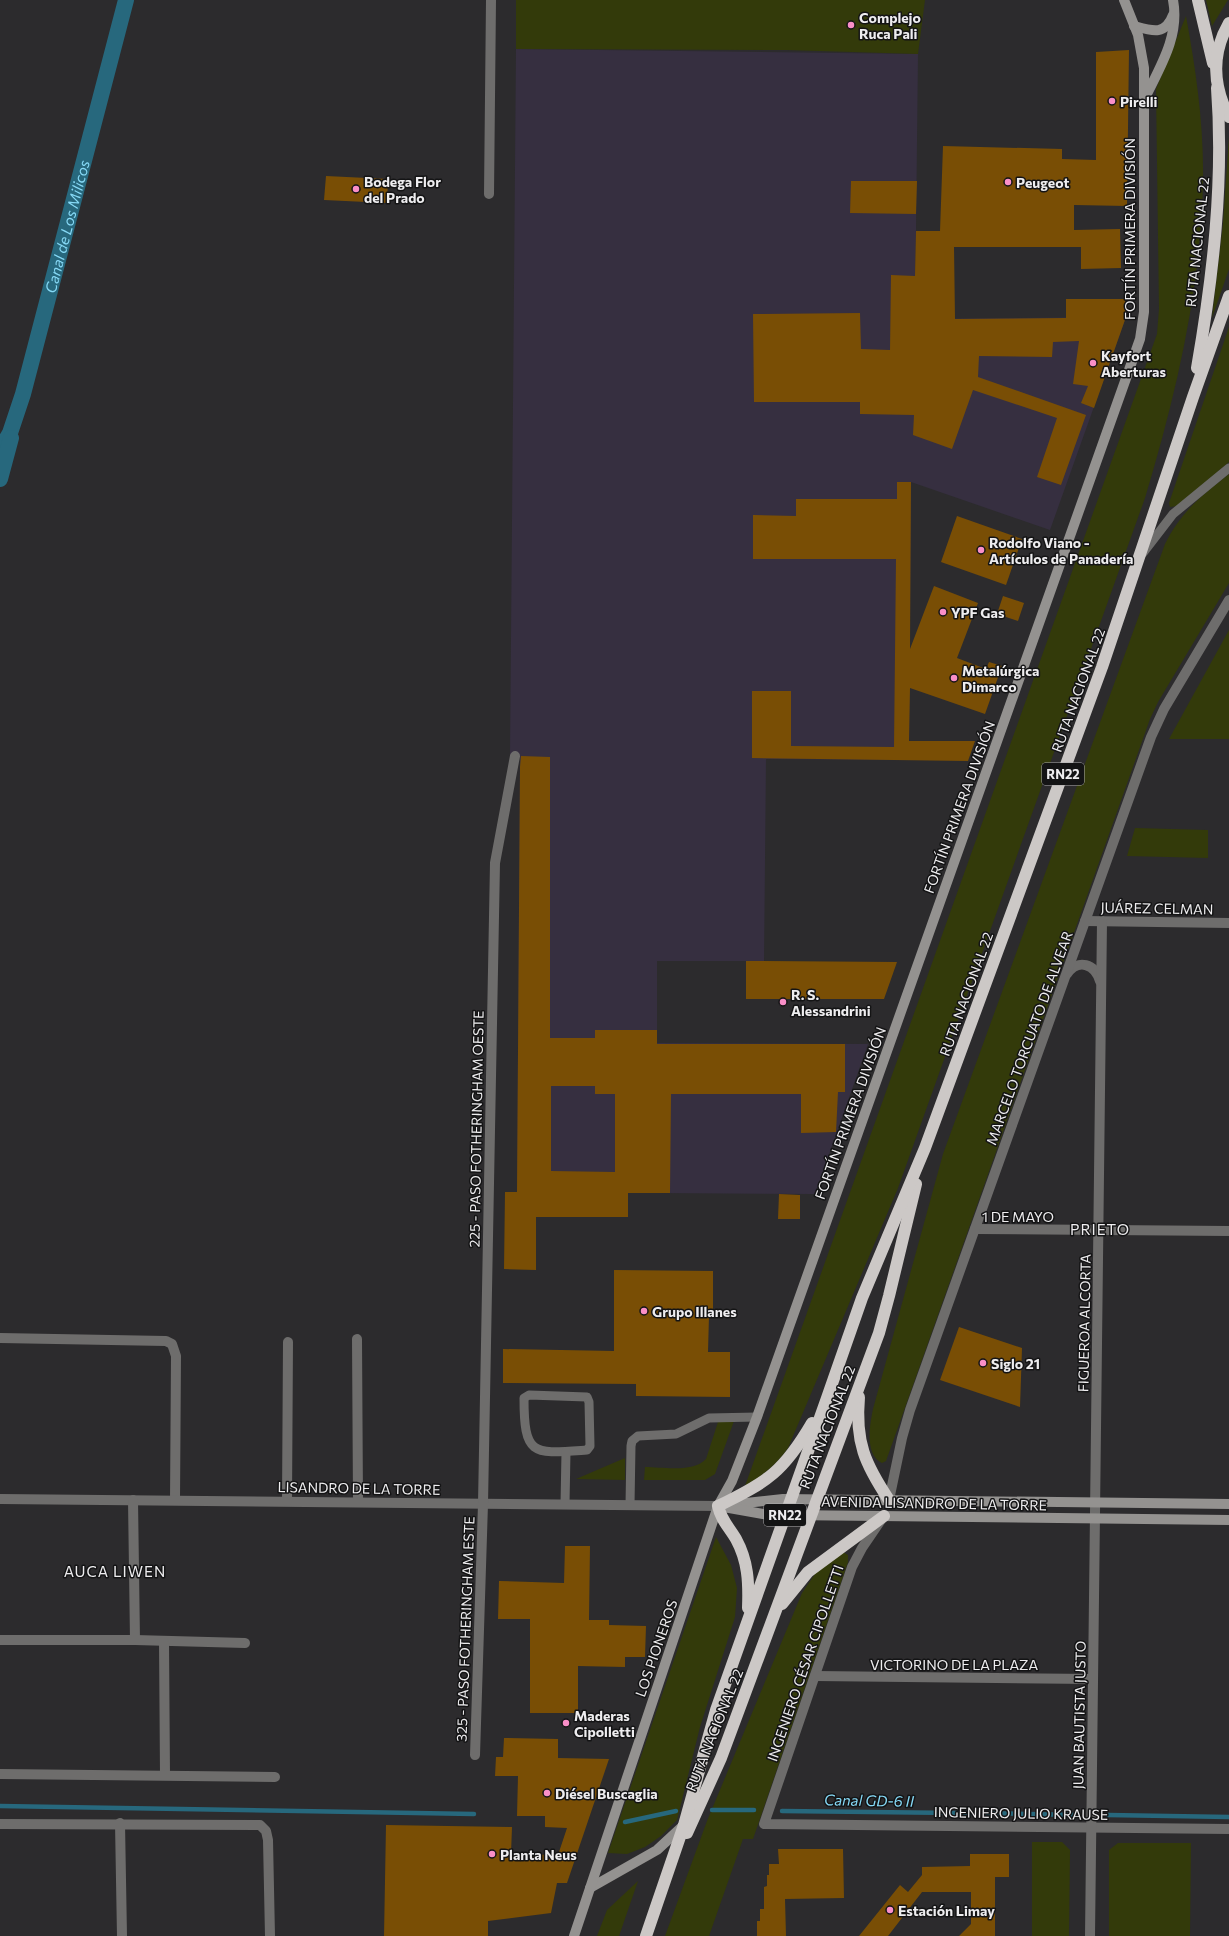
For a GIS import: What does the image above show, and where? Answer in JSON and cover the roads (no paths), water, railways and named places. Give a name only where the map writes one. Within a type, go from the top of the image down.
[{"type":"highway","points":[[1198,0],[1215,72]]},
{"type":"highway","name":"RN22","points":[[1229,23],[1221,39],[1215,72],[1217,88],[1229,117]]},
{"type":"highway","name":"RUTA NACIONAL 22","points":[[1192,397],[1211,276],[1216,230],[1220,138],[1217,88]]},
{"type":"highway","name":"RUTA NACIONAL 22","points":[[646,1936],[684,1825],[716,1710],[862,1298],[925,1148],[1100,674],[1140,558],[1192,397],[1229,296]]},
{"type":"highway","name":"RUTA NACIONAL 22","points":[[663,1887],[721,1758],[885,1314],[925,1148]]},
{"type":"highway","points":[[860,1382],[858,1410],[860,1444],[871,1473],[889,1500]]},
{"type":"highway","points":[[748,1620],[749,1578],[747,1564],[735,1537],[720,1515],[718,1506],[762,1483],[777,1472],[790,1458],[803,1439],[827,1398]]},
{"type":"highway","points":[[773,1618],[798,1582],[808,1572],[884,1516]]},
{"type":"street","points":[[489,194],[491,0]]},
{"type":"street","name":"FORTÍN PRIMERA DIVISIÓN","points":[[718,1506],[732,1481],[756,1417],[1140,339],[1144,312],[1143,55],[1124,0]]},
{"type":"street","name":"FORTÍN PRIMERA DIVISIÓN","points":[[1144,102],[1171,41],[1175,23],[1175,11],[1172,0]]},
{"type":"street","points":[[1134,26],[1151,30],[1164,29],[1168,25],[1175,11]]},
{"type":"street","name":"MARCELO TORCUATO DE ALVEAR","points":[[889,1500],[907,1419],[1159,718],[1229,600]]},
{"type":"street","name":"225 - PASO FOTHERINGHAM OESTE","points":[[483,1504],[495,863],[515,756]]},
{"type":"street","name":"JUÁREZ CELMAN","points":[[1085,921],[1229,923]]},
{"type":"street","name":"FIGUEROA ALCORTA","points":[[1096,1519],[1102,921]]},
{"type":"street","points":[[1066,974],[1076,966],[1086,965],[1097,972],[1101,983]]},
{"type":"street","name":"1 DE MAYO","points":[[975,1230],[1229,1231]]},
{"type":"street","points":[[0,1338],[166,1340],[172,1344],[176,1356],[175,1500]]},
{"type":"street","points":[[356,1339],[358,1502]]},
{"type":"street","points":[[287,1501],[288,1342]]},
{"type":"street","name":"LISANDRO DE LA TORRE","points":[[0,1499],[718,1506]]},
{"type":"street","name":"AVENIDA LISANDRO DE LA TORRE","points":[[718,1506],[766,1500],[791,1499],[1229,1504]]},
{"type":"street","points":[[133,1500],[135,1640]]},
{"type":"street","name":"325 - PASO FOTHERINGHAM ESTE","points":[[476,1755],[483,1504]]},
{"type":"street","name":"AVENIDA LISANDRO DE LA TORRE","points":[[718,1506],[763,1514],[810,1516],[1229,1520]]},
{"type":"street","name":"LOS PIONEROS","points":[[574,1936],[718,1506]]},
{"type":"street","name":"INGENIERO CÉSAR CIPOLLETTI","points":[[764,1824],[852,1567],[862,1548],[884,1516]]},
{"type":"street","name":"JUAN BAUTISTA JUSTO","points":[[1090,1936],[1096,1519]]},
{"type":"street","points":[[0,1640],[135,1640],[164,1642],[245,1643]]},
{"type":"street","points":[[164,1642],[165,1775]]},
{"type":"street","name":"VICTORINO DE LA PLAZA","points":[[815,1676],[1093,1679]]},
{"type":"street","points":[[0,1774],[275,1777]]},
{"type":"street","points":[[0,1824],[260,1825],[266,1831],[268,1840],[270,1936]]},
{"type":"street","points":[[120,1824],[122,1936]]},
{"type":"street","name":"INGENIERO JULIO KRAUSE","points":[[764,1824],[1229,1829]]},
{"type":"street","points":[[590,1888],[658,1850],[684,1825]]},
{"type":"lane","points":[[1140,558],[1173,514],[1229,468]]},
{"type":"lane","points":[[526,1396],[585,1396],[589,1399],[589,1448],[587,1450],[566,1452],[542,1452],[534,1448],[530,1442],[524,1421],[526,1396]]},
{"type":"lane","points":[[630,1505],[630,1446],[635,1438],[643,1435],[676,1434],[709,1418],[756,1417]]},
{"type":"lane","points":[[565,1504],[566,1452]]},
{"type":"waterway","name":"Canal de Los Milicos","points":[[0,450],[10,433],[23,394],[126,0]]},
{"type":"waterway","points":[[0,479],[11,438]]},
{"type":"waterway","points":[[0,1806],[474,1814]]},
{"type":"waterway","name":"Canal GD-6 II","points":[[712,1810],[754,1810]]},
{"type":"waterway","points":[[625,1822],[676,1811]]},
{"type":"waterway","name":"Canal GD-6 II","points":[[782,1811],[957,1813]]},
{"type":"waterway","name":"Canal GD-6 II","points":[[965,1813],[972,1813]]},
{"type":"waterway","name":"Canal GD-6 II","points":[[985,1813],[1078,1815]]},
{"type":"waterway","name":"Canal GD-6 II","points":[[1108,1815],[1229,1817]]},
{"type":"place","name":"Complejo Ruca Pali","points":[[851,25]]},
{"type":"place","name":"Pirelli","points":[[1112,101]]},
{"type":"place","name":"Peugeot","points":[[1008,182]]},
{"type":"place","name":"Bodega Flor del Prado","points":[[356,189]]},
{"type":"place","name":"Kayfort Aberturas","points":[[1093,363]]},
{"type":"place","name":"Rodolfo Viano - Artículos de Panadería","points":[[981,550]]},
{"type":"place","name":"YPF Gas","points":[[943,612]]},
{"type":"place","name":"Metalúrgica Dimarco","points":[[954,678]]},
{"type":"place","name":"R. S. Alessandrini","points":[[783,1002]]},
{"type":"place","name":"Grupo Illanes","points":[[644,1311]]},
{"type":"place","name":"Siglo 21","points":[[983,1363]]},
{"type":"place","name":"Maderas Cipolletti","points":[[566,1723]]},
{"type":"place","name":"Diésel Buscaglia","points":[[547,1793]]},
{"type":"place","name":"Planta Neus","points":[[492,1854]]},
{"type":"place","name":"Estación Limay","points":[[890,1910]]},
{"type":"district","name":"PRIETO","points":[[1100,1229]]},
{"type":"district","name":"AUCA LIWEN","points":[[115,1571]]}]
